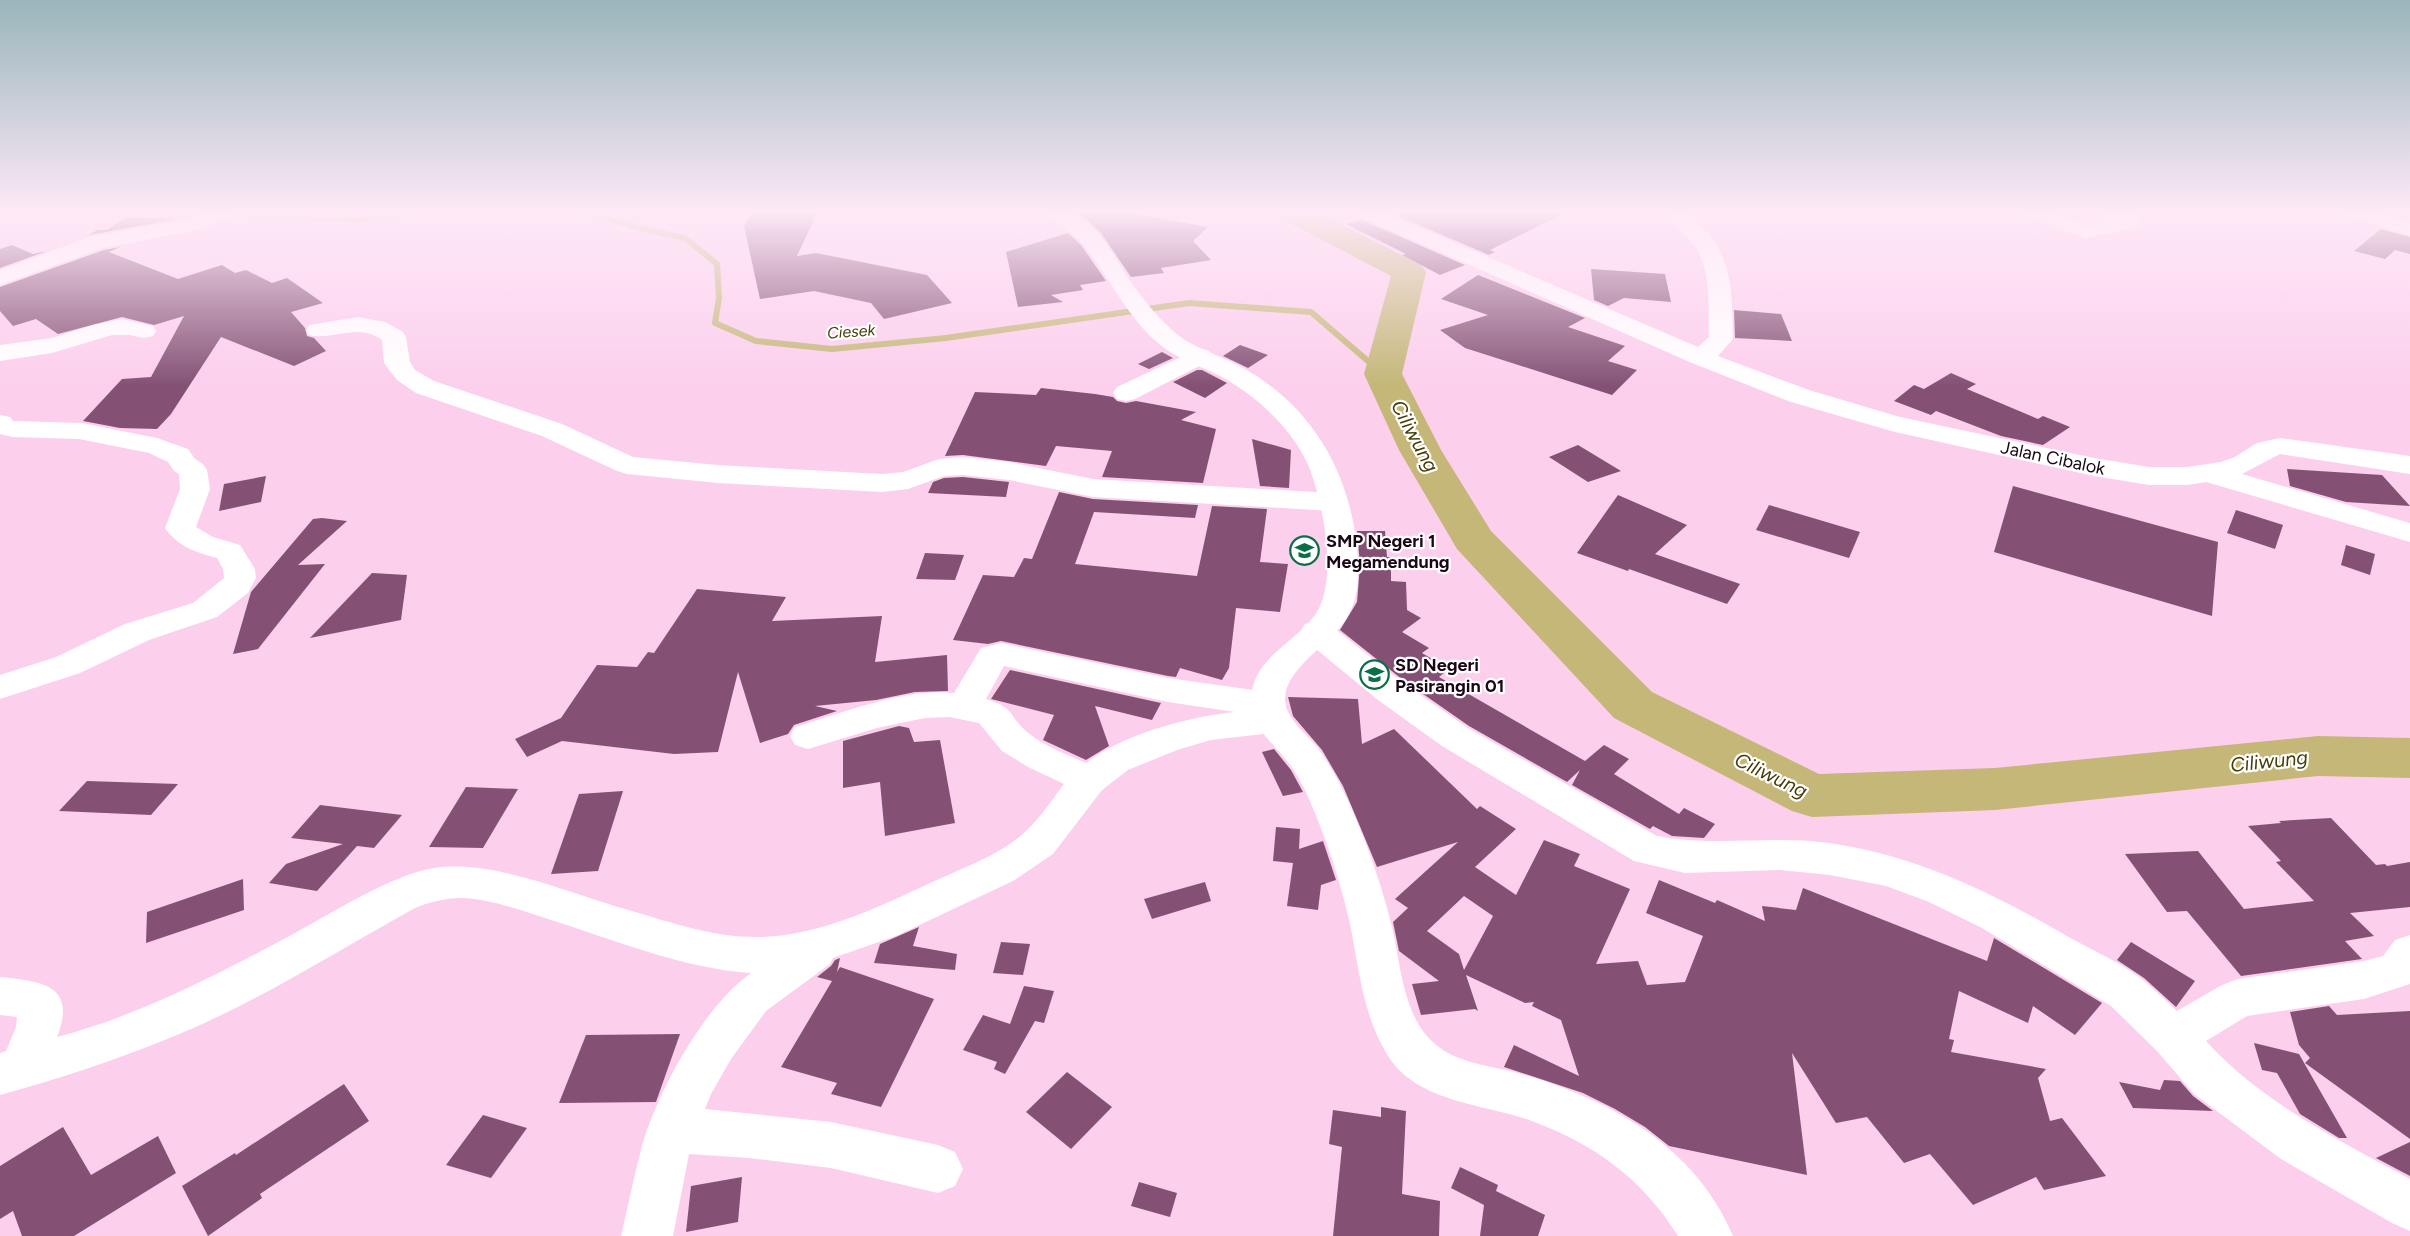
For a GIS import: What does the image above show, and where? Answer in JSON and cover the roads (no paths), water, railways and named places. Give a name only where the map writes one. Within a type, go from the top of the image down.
[{"type":"street","points":[[0,278],[20,271]]},
{"type":"street","points":[[1112,271],[1155,326],[1172,342],[1244,379],[1282,411],[1317,456],[1333,502],[1343,548],[1344,566],[1338,603],[1333,614],[1270,680],[1271,712],[1306,760],[1345,840],[1368,913],[1387,1008],[1407,1046],[1426,1066],[1442,1074],[1531,1099],[1563,1112],[1628,1146],[1659,1169],[1688,1204],[1707,1236]]},
{"type":"street","name":"Jalan Cibalok","points":[[1500,271],[1701,358],[1808,398],[1941,435],[2125,473],[2169,477],[2210,474],[2237,467],[2267,449],[2280,446],[2410,465]]},
{"type":"street","points":[[1701,358],[1721,339],[1719,285],[1715,271]]},
{"type":"street","points":[[318,330],[364,323],[385,329],[394,337],[397,363],[406,375],[425,387],[552,429],[627,465],[718,474],[882,483],[908,480],[939,468],[963,466],[1009,471],[1093,488],[1333,502]]},
{"type":"street","points":[[0,353],[63,344],[114,326],[127,326],[144,331]]},
{"type":"street","points":[[0,329],[10,338],[10,344],[0,353]]},
{"type":"street","points":[[1126,393],[1200,356]]},
{"type":"street","points":[[0,423],[12,429],[82,431],[97,436],[157,446],[170,454],[178,455],[184,465],[193,470],[195,489],[180,528],[184,534],[199,542],[230,552],[239,569],[240,578],[237,586],[228,595],[205,610],[137,632],[68,665],[0,687]]},
{"type":"street","points":[[2210,474],[2410,533]]},
{"type":"street","points":[[1317,632],[1390,692],[1455,737],[1648,850],[1685,857],[1779,854],[1830,859],[1888,871],[1944,890],[1997,916],[2127,993],[2173,1037],[2210,1079],[2298,1143],[2410,1206]]},
{"type":"street","points":[[965,705],[993,656],[1001,654],[1271,712]]},
{"type":"street","points":[[808,736],[901,711],[922,707],[965,705],[993,715],[1016,743],[1089,780]]},
{"type":"street","points":[[647,1236],[667,1144],[691,1084],[715,1045],[750,998],[817,950],[975,882],[1030,850],[1047,834],[1089,780],[1115,760],[1165,740],[1271,712]]},
{"type":"street","points":[[11,1072],[99,1045],[157,1023],[240,984],[398,897],[432,884],[462,882],[494,886],[695,946],[741,955],[773,954],[802,949],[852,934]]},
{"type":"street","points":[[2173,1037],[2238,998],[2364,980],[2397,969],[2410,953]]},
{"type":"street","points":[[0,996],[35,1000],[40,1004],[39,1027],[11,1072]]},
{"type":"street","points":[[672,1130],[749,1135],[831,1145],[938,1169]]},
{"type":"waterway","name":"Ciesek","points":[[717,271],[719,298],[715,323],[756,341],[832,349],[946,338],[1189,303],[1311,312],[1383,374]]},
{"type":"waterway","name":"Ciliwung","points":[[1406,271],[1409,272],[1383,374],[1420,450],[1473,539],[1633,705],[1812,796],[1995,789],[2318,756],[2410,758]]},
{"type":"place","name":"SMP Negeri 1 Megamendung","points":[[1305,551]]},
{"type":"place","name":"SD Negeri Pasirangin 01","points":[[1374,675]]}]
